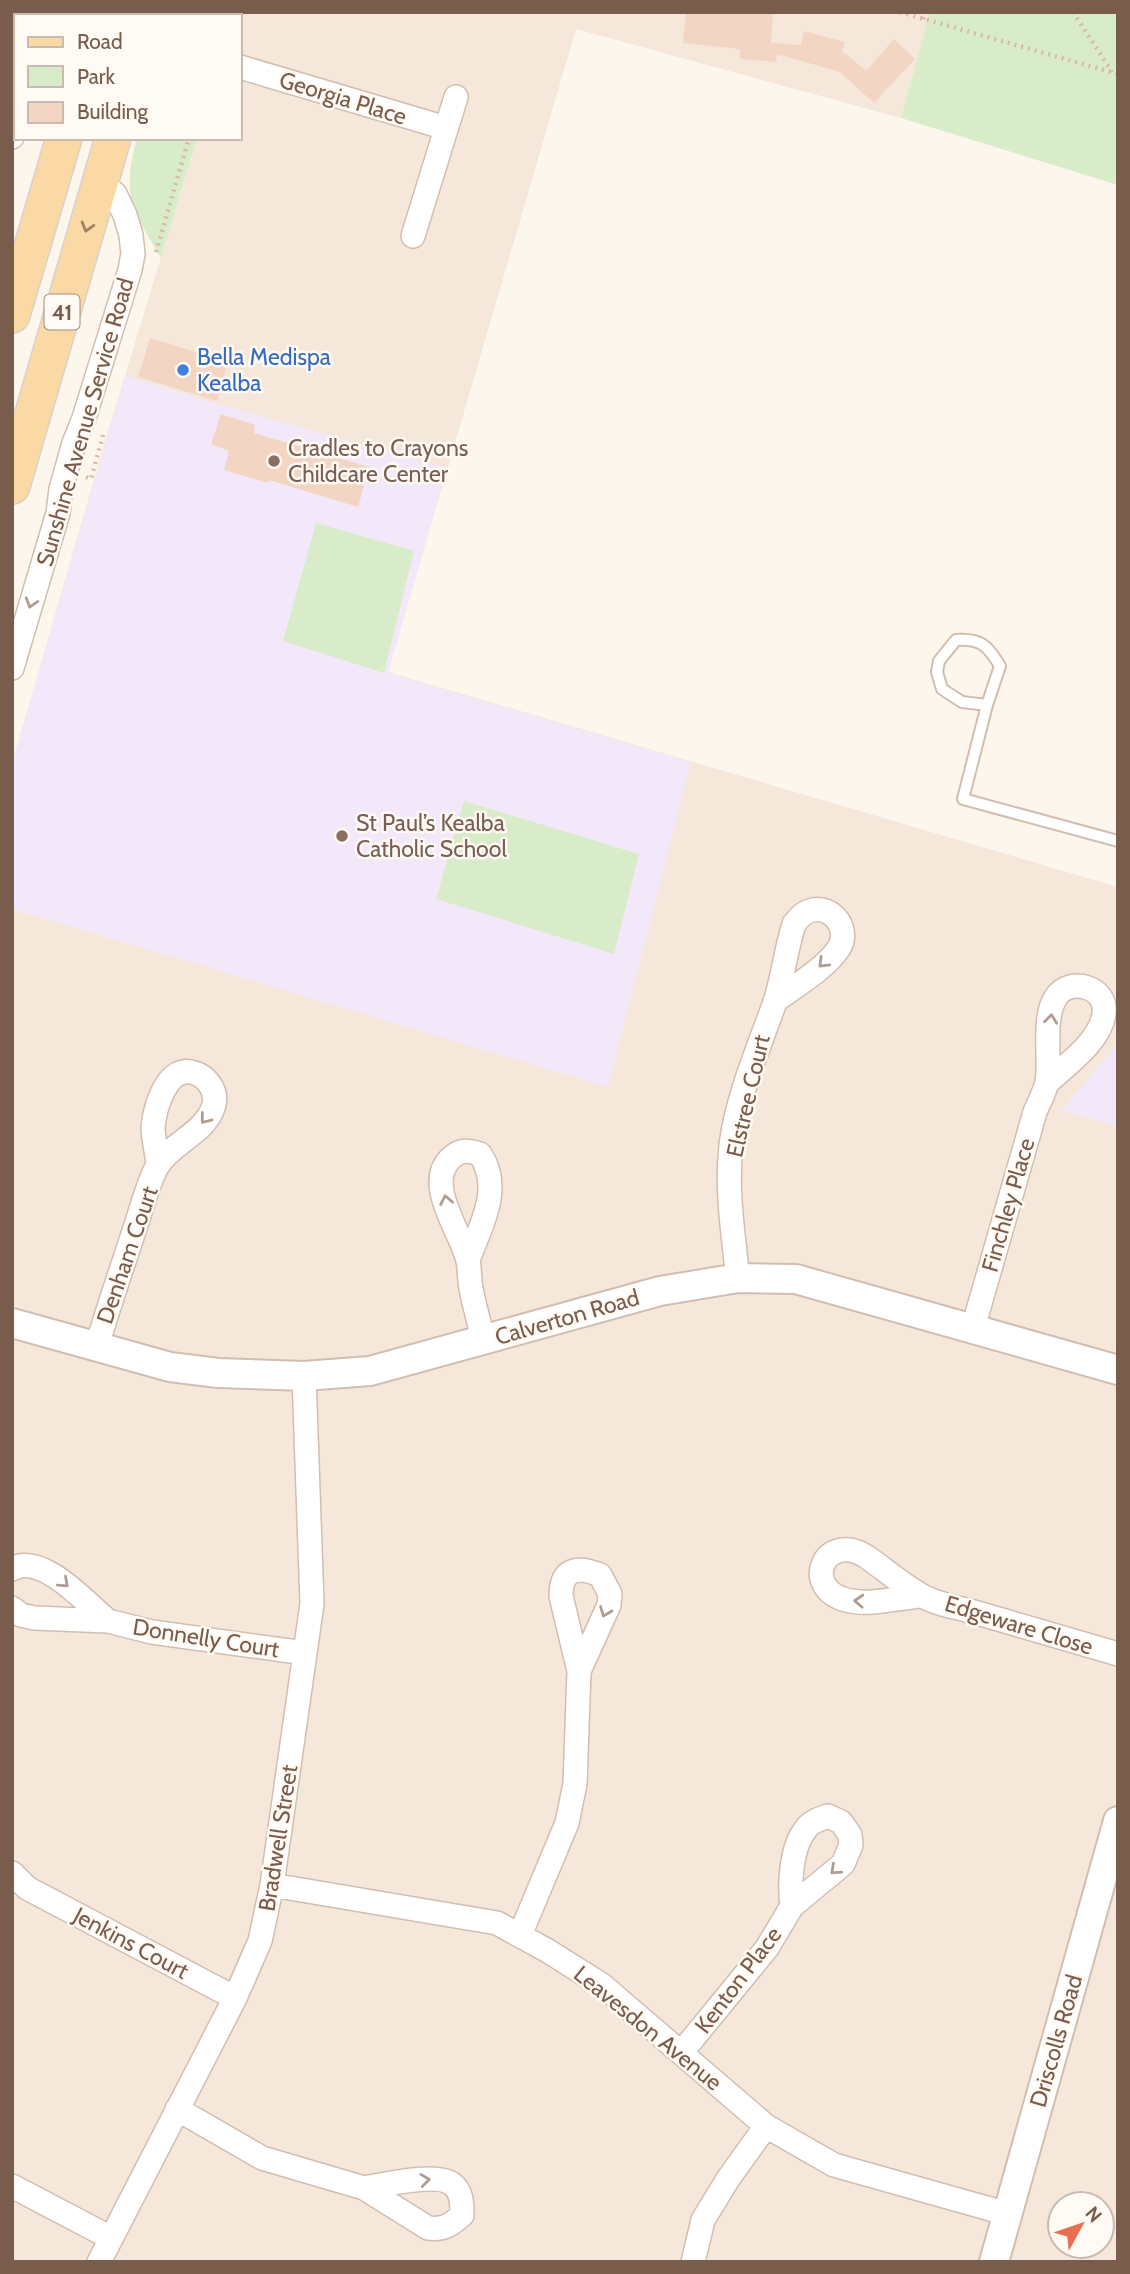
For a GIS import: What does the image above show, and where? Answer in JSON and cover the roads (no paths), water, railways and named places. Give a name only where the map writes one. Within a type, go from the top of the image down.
[{"type":"main road","name":"41","points":[[12,315],[63,140]]},
{"type":"main road","name":"41","points":[[12,486],[112,140]]},
{"type":"main road","points":[[52,179],[100,182]]},
{"type":"street","name":"Georgia Place","points":[[242,68],[446,128]]},
{"type":"street","points":[[413,236],[456,97]]},
{"type":"street","name":"Sunshine Avenue Service Road","points":[[12,668],[58,513],[61,489],[74,443],[130,270],[131,235],[125,215],[115,194],[100,182]]},
{"type":"street","name":"Elstree Court","points":[[738,1278],[730,1195],[731,1144],[765,1024],[775,1001]]},
{"type":"street","name":"Finchley Place","points":[[973,1328],[1035,1112],[1047,1083]]},
{"type":"street","name":"Denham Court","points":[[97,1346],[158,1164]]},
{"type":"street","points":[[468,1259],[470,1286],[484,1341]]},
{"type":"street","name":"Calverton Road","points":[[12,1323],[170,1367],[218,1373],[304,1377],[370,1371],[660,1291],[738,1278],[796,1279],[1118,1370]]},
{"type":"street","name":"Bradwell Street","points":[[99,2262],[235,1998],[260,1941],[272,1885],[312,1604],[304,1377]]},
{"type":"street","name":"Donnelly Court","points":[[12,1569],[20,1565],[34,1565],[53,1574],[107,1621]]},
{"type":"street","name":"Edgeware Close","points":[[920,1596],[1118,1654]]},
{"type":"street","name":"Donnelly Court","points":[[12,1608],[21,1615],[34,1618],[107,1621],[152,1632],[305,1653]]},
{"type":"street","points":[[520,1935],[567,1823],[575,1784],[579,1671]]},
{"type":"street","name":"Driscolls Road","points":[[994,2262],[1118,1821]]},
{"type":"street","name":"Jenkins Court","points":[[17,1882],[235,1998]]},
{"type":"street","name":"Leavesdon Avenue","points":[[272,1885],[496,1923],[602,1985],[766,2126],[834,2165],[1009,2214]]},
{"type":"street","name":"Kenton Place","points":[[681,2053],[767,1948],[792,1906]]},
{"type":"street","points":[[177,2109],[262,2158],[363,2188]]},
{"type":"street","points":[[693,2262],[703,2221],[728,2179],[766,2126]]},
{"type":"street","points":[[12,2186],[111,2238]]},
{"type":"lane","points":[[987,705],[962,702],[942,689],[937,672],[939,661],[956,640],[972,638],[990,649],[1000,666],[963,799],[1118,841]]},
{"type":"place","name":"Bella Medispa Kealba","points":[[183,370]]},
{"type":"place","name":"Cradles to Crayons Childcare Center","points":[[274,461]]},
{"type":"place","name":"St Paul’s Kealba Catholic School","points":[[342,836]]}]
